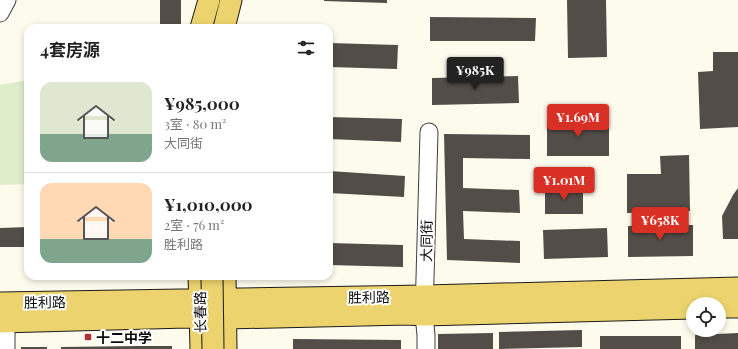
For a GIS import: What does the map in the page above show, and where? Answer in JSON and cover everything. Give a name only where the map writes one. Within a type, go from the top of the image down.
[{"type":"main road","points":[[202,24],[209,0]]},
{"type":"main road","points":[[215,24],[220,0]]},
{"type":"main road","points":[[225,24],[231,0]]},
{"type":"main road","name":"长春路","points":[[200,280],[201,349]]},
{"type":"main road","points":[[212,280],[213,349]]},
{"type":"main road","name":"长春路","points":[[226,280],[226,349]]},
{"type":"main road","name":"胜利路","points":[[424,305],[738,288]]},
{"type":"main road","name":"胜利路","points":[[2,315],[200,308],[424,305],[686,308]]},
{"type":"main road","points":[[726,307],[738,306]]},
{"type":"street","points":[[0,13],[7,0]]},
{"type":"street","name":"大同街","points":[[426,349],[424,305],[429,132]]},
{"type":"street","points":[[2,315],[6,349]]},
{"type":"green space","points":[[24,81],[24,184],[0,185],[0,85]]},
{"type":"building","points":[[160,0],[181,0],[181,24],[160,24]]},
{"type":"building","points":[[387,0],[387,3],[324,1]]},
{"type":"building","points":[[567,0],[606,0],[607,57],[568,58]]},
{"type":"building","points":[[430,17],[536,18],[535,41],[430,41]]},
{"type":"building","points":[[333,43],[398,45],[397,69],[333,67]]},
{"type":"building","points":[[713,52],[738,52],[738,127],[700,129],[698,72],[713,71]]},
{"type":"building","points":[[518,76],[519,103],[432,105],[432,78]]},
{"type":"building","points":[[333,117],[402,119],[401,142],[333,139]]},
{"type":"building","points":[[547,120],[609,121],[609,156],[547,156]]},
{"type":"building","points":[[444,134],[530,135],[530,159],[463,158],[463,188],[519,190],[520,213],[463,211],[464,239],[520,241],[520,263],[447,260]]},
{"type":"building","points":[[689,155],[690,211],[627,213],[627,174],[661,174],[660,156]]},
{"type":"building","points":[[333,171],[405,176],[404,197],[333,193]]},
{"type":"building","points":[[583,187],[583,214],[545,214],[545,188]]},
{"type":"building","points":[[738,188],[738,239],[723,239],[722,216]]},
{"type":"building","points":[[693,225],[693,256],[628,257],[628,226]]},
{"type":"building","points":[[24,227],[24,247],[0,247],[0,228]]},
{"type":"building","points":[[607,228],[608,257],[544,259],[543,230]]},
{"type":"building","points":[[333,243],[403,245],[403,267],[333,265]]},
{"type":"building","points":[[582,330],[582,347],[499,349],[499,332]]},
{"type":"building","points":[[493,333],[493,349],[438,349],[438,334]]},
{"type":"building","points":[[738,333],[738,349],[695,349],[695,337],[726,337],[726,334]]},
{"type":"building","points":[[600,336],[681,336],[681,349],[600,349]]},
{"type":"building","points":[[293,339],[401,340],[401,349],[293,349]]},
{"type":"building","points":[[172,346],[172,349],[61,349],[61,347]]},
{"type":"building","points":[[21,347],[47,347],[47,349],[21,349]]},
{"type":"place","name":"十二中学","points":[[88,337]]}]
